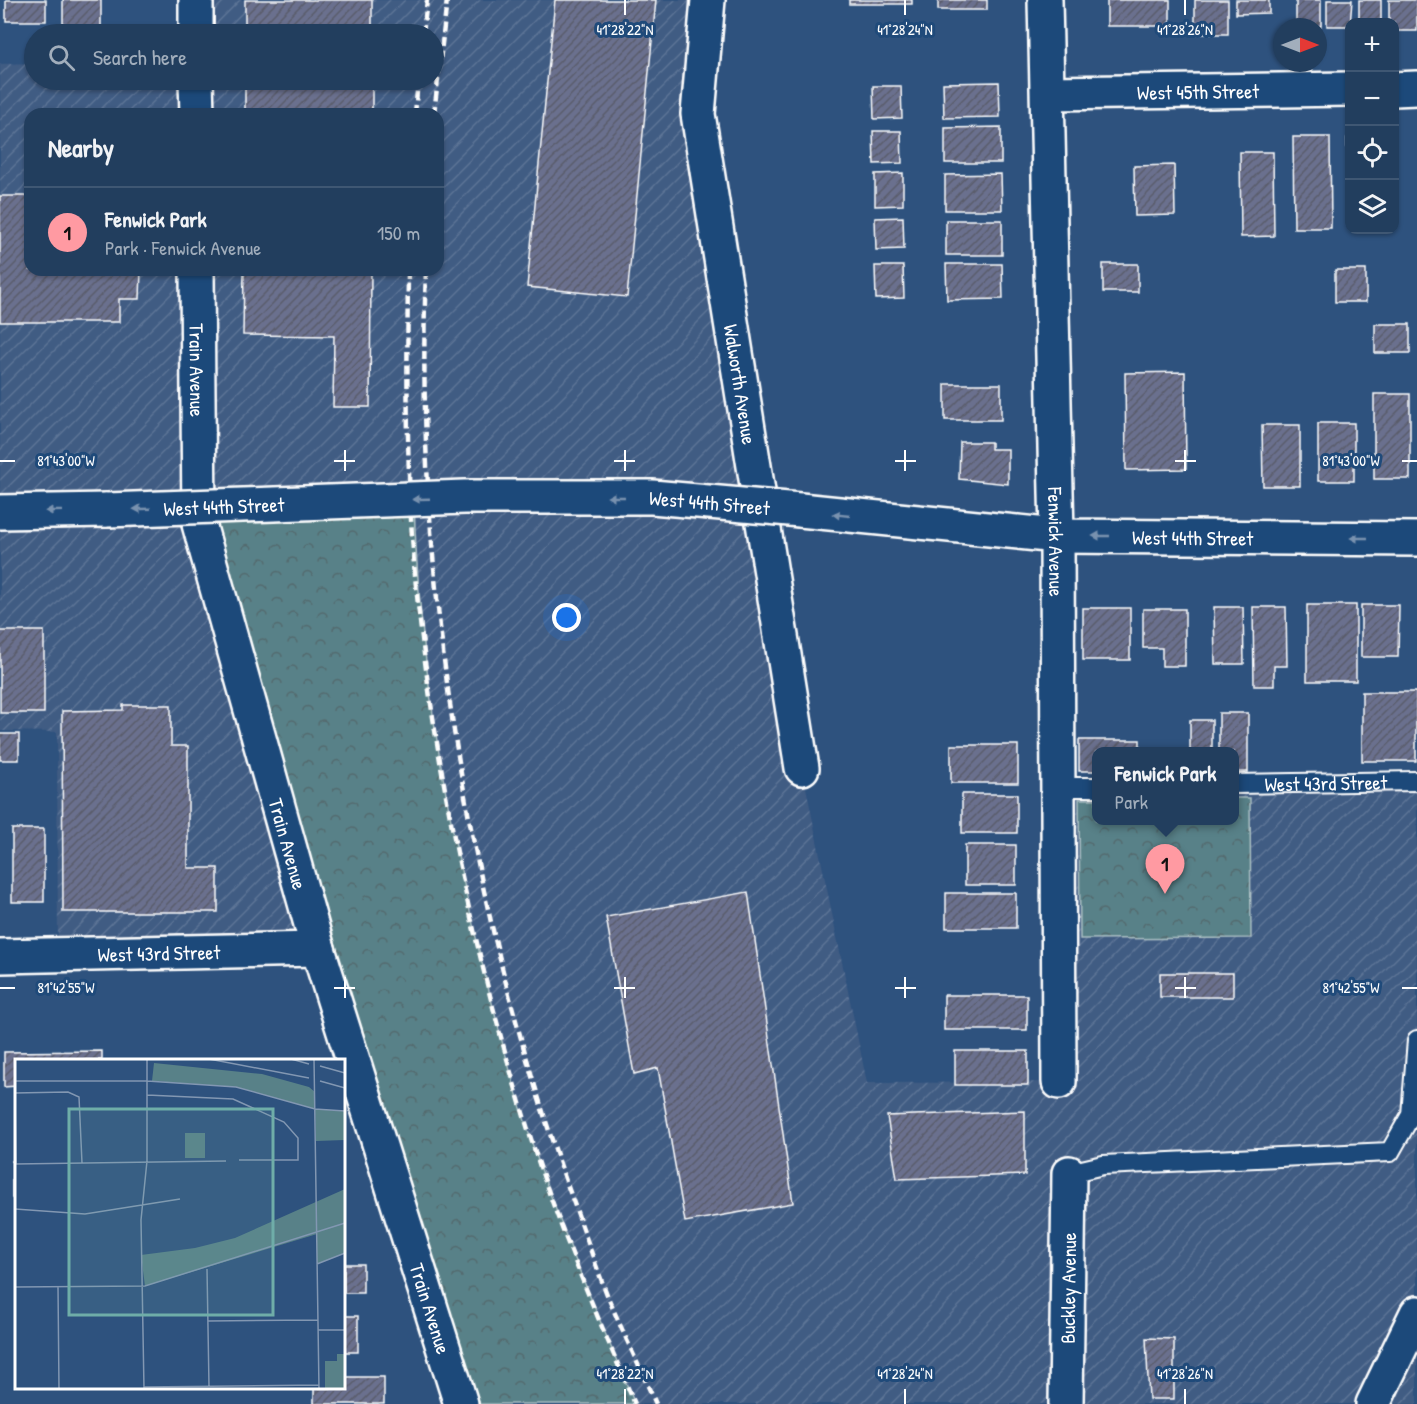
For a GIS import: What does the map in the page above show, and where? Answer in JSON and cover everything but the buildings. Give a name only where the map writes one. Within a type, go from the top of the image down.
[{"type":"street","points":[[196,0],[196,24]]},
{"type":"street","name":"Walworth Avenue","points":[[708,0],[698,114],[802,768]]},
{"type":"street","name":"Fenwick Avenue","points":[[1045,0],[1057,536],[1059,1082]]},
{"type":"street","points":[[1399,89],[1417,88]]},
{"type":"street","name":"West 45th Street","points":[[1048,93],[1345,89]]},
{"type":"street","points":[[196,90],[197,108]]},
{"type":"street","name":"Train Avenue","points":[[197,276],[199,524],[318,949],[461,1404]]},
{"type":"street","name":"West 44th Street","points":[[0,512],[465,497],[652,497],[1057,536],[1417,539]]},
{"type":"street","name":"West 43rd Street","points":[[0,956],[318,949]]},
{"type":"street","name":"Buckley Avenue","points":[[1066,1404],[1069,1173]]},
{"type":"street","points":[[1373,1404],[1415,1324]]},
{"type":"lane","name":"West 43rd Street","points":[[1239,784],[1417,781]]},
{"type":"lane","points":[[1057,787],[1092,787]]},
{"type":"lane","points":[[1069,1173],[1103,1165],[1390,1152],[1411,1115],[1417,1040]]},
{"type":"shaded area","points":[[196,0],[708,0],[698,114],[802,768],[867,1083],[1059,1082],[1057,787],[1092,787],[1092,825],[1239,825],[1239,784],[1417,781],[1417,1404],[635,1404],[590,1299],[533,1145],[494,1011],[461,871],[434,725],[416,584],[413,499],[318,949],[58,955],[57,732],[0,731],[0,64],[24,63],[24,90],[444,90],[444,24],[196,24]]},
{"type":"green space","points":[[414,499],[416,556],[434,724],[465,891],[484,971],[510,1071],[533,1146],[569,1243],[635,1404],[463,1404],[199,524]]},
{"type":"green space","points":[[1239,798],[1250,798],[1251,938],[1080,939],[1079,799],[1092,799],[1092,825],[1239,825]]},
{"type":"railway","points":[[424,24],[427,0]]},
{"type":"railway","points":[[444,26],[447,0]]},
{"type":"railway","points":[[416,108],[417,90]]},
{"type":"railway","points":[[435,108],[437,90]]},
{"type":"railway","points":[[408,276],[407,389],[413,547],[424,657],[446,798],[493,1006],[532,1142],[567,1241],[635,1404]]},
{"type":"railway","points":[[426,276],[425,386],[429,504],[440,622],[456,740],[477,858],[504,974],[535,1087],[603,1285],[656,1404]]},
{"type":"place","name":"Fenwick Park","points":[[1165,894]]}]
